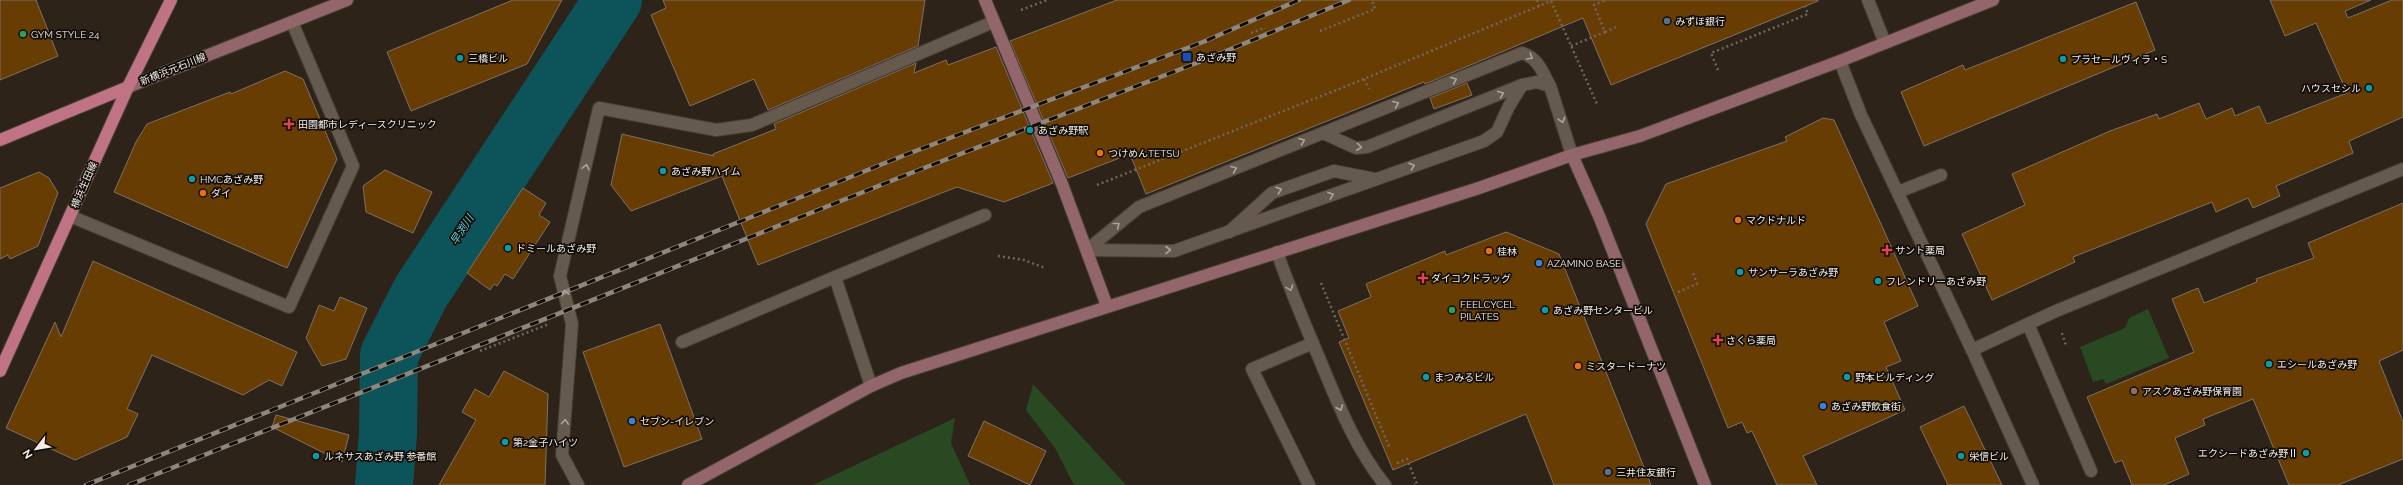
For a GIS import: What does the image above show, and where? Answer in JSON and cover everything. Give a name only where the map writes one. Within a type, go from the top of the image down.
[{"type":"main road","name":"横浜生田線","points":[[0,371],[128,87],[171,0]]},
{"type":"main road","name":"新横浜元石川線","points":[[0,140],[128,87]]},
{"type":"street","name":"新横浜元石川線","points":[[128,87],[347,0]]},
{"type":"street","points":[[985,0],[1087,250],[1107,306]]},
{"type":"street","points":[[1868,0],[1885,43]]},
{"type":"street","points":[[688,485],[871,386],[954,355],[1479,188],[1572,155],[1640,136],[1840,62],[1993,0]]},
{"type":"street","points":[[70,216],[289,307],[353,166],[292,22]]},
{"type":"street","points":[[578,485],[562,454],[572,324],[560,276],[599,108],[716,130],[752,125],[994,22]]},
{"type":"street","points":[[1087,250],[1139,207],[1522,53],[1532,56],[1538,63],[1550,86],[1572,155],[1599,216],[1705,485]]},
{"type":"street","points":[[1840,62],[2033,485]]},
{"type":"street","points":[[1323,133],[1356,148],[1367,147],[1522,85],[1537,82],[1550,86]]},
{"type":"street","points":[[1087,250],[1174,251],[1484,141],[1497,132],[1509,106],[1522,85]]},
{"type":"street","points":[[1972,350],[2028,324],[2403,169]]},
{"type":"street","points":[[1228,233],[1272,193],[1334,171],[1375,179]]},
{"type":"street","points":[[1898,192],[1941,175]]},
{"type":"street","points":[[682,342],[985,215]]},
{"type":"street","points":[[1277,252],[1291,292],[1346,423],[1375,472],[1385,485]]},
{"type":"street","points":[[835,277],[871,386]]},
{"type":"street","points":[[2028,324],[2091,471]]},
{"type":"street","points":[[1309,485],[1252,369],[1313,343]]},
{"type":"path","points":[[1021,10],[1047,0]]},
{"type":"path","points":[[1320,31],[1375,9],[1372,0]]},
{"type":"path","points":[[1537,0],[1538,6]]},
{"type":"path","points":[[1605,32],[1594,5],[1606,0]]},
{"type":"path","points":[[1097,186],[1364,79],[1551,1],[1572,46],[1596,104]]},
{"type":"path","points":[[1718,70],[1711,53],[1808,14],[1805,6]]},
{"type":"path","points":[[1572,46],[1616,27]]},
{"type":"path","points":[[1251,33],[1264,28]]},
{"type":"path","points":[[998,256],[1024,260],[1046,268]]},
{"type":"path","points":[[1678,292],[1697,284],[1692,272]]},
{"type":"path","points":[[1321,283],[1391,451]]},
{"type":"path","points":[[480,351],[570,315]]},
{"type":"path","points":[[1394,458],[1395,465],[1407,459],[1417,484],[1414,485]]},
{"type":"green space","points":[[2148,309],[2169,358],[2106,384],[2103,379],[2093,382],[2080,347],[2125,328],[2129,318]]},
{"type":"green space","points":[[1033,384],[1126,485],[1074,485],[1055,448],[1026,410]]},
{"type":"green space","points":[[955,418],[951,443],[970,485],[813,485]]},
{"type":"building","points":[[0,0],[36,0],[58,56],[0,80]]},
{"type":"building","name":"三橋ビル","points":[[513,0],[562,0],[527,64],[411,111],[387,52]]},
{"type":"building","points":[[663,0],[925,0],[918,46],[768,110],[754,79],[690,106],[651,15],[666,8]]},
{"type":"building","points":[[1117,0],[1818,1],[1611,85],[1583,18],[1425,84],[1424,82],[1146,194],[1130,154],[1068,178],[1010,41]]},
{"type":"building","points":[[2270,0],[2371,0],[2345,11],[2348,18],[2392,0],[2403,0],[2403,117],[2349,141],[2353,153],[2276,186],[2280,196],[2253,208],[2248,198],[2216,212],[2212,202],[2073,257],[2075,262],[1992,300],[1962,234],[2025,205],[2012,174],[2110,131],[2157,114],[2159,119],[2199,103],[2206,119],[2232,108],[2235,116],[2259,106],[2267,124],[2347,93],[2316,23],[2285,36]]},
{"type":"building","name":"プラセールヴィラ・S","points":[[2136,2],[2155,50],[1924,146],[1901,92],[1963,65],[1965,70]]},
{"type":"building","points":[[996,47],[1053,183],[1004,202],[957,187],[758,265],[722,176],[631,211],[611,185],[622,134],[714,156],[713,154],[776,129],[774,124],[916,63],[914,73],[946,60],[948,65]]},
{"type":"building","name":"HMCあざみ野","points":[[285,71],[303,79],[337,159],[287,268],[114,192],[136,142],[147,124],[230,92],[231,94]]},
{"type":"building","points":[[1467,83],[1472,95],[1434,109],[1430,98]]},
{"type":"building","points":[[1823,118],[1834,120],[1918,306],[1884,322],[1901,361],[1886,367],[1905,410],[1803,456],[1817,485],[1777,485],[1752,431],[1747,433],[1742,422],[1728,428],[1646,224],[1666,184],[1787,141],[1785,137]]},
{"type":"building","points":[[385,170],[432,192],[413,233],[366,212],[363,186]]},
{"type":"building","points":[[39,172],[49,178],[58,193],[38,246],[10,259],[8,255],[0,259],[0,188]]},
{"type":"building","name":"ドミールあざみ野","points":[[523,188],[546,203],[539,215],[550,222],[513,279],[505,274],[497,286],[494,284],[490,290],[467,273]]},
{"type":"building","points":[[2403,203],[2403,350],[2379,361],[2403,422],[2403,459],[2338,485],[2289,485],[2253,399],[2203,419],[2205,425],[2175,438],[2189,474],[2164,485],[2132,485],[2122,460],[2115,463],[2087,397],[2194,352],[2172,299],[2198,288],[2204,303],[2257,282],[2256,279],[2314,258],[2308,243]]},
{"type":"building","points":[[1506,232],[1559,254],[1651,485],[1554,485],[1526,414],[1393,470],[1339,342],[1349,338],[1338,311],[1371,297],[1366,284],[1445,251],[1446,255]]},
{"type":"building","points":[[93,261],[297,352],[282,386],[269,380],[243,395],[152,355],[127,409],[138,414],[127,437],[75,460],[6,428],[55,322],[61,337]]},
{"type":"building","points":[[340,297],[367,308],[346,359],[322,366],[306,338],[319,305],[334,311]]},
{"type":"building","points":[[660,324],[702,439],[624,467],[583,352]]},
{"type":"building","name":"第2金子ハイツ","points":[[504,371],[548,394],[545,485],[439,485],[476,420],[462,412],[475,389],[489,397]]},
{"type":"building","name":"栄信ビル","points":[[1964,406],[2002,485],[1948,485],[1920,427]]},
{"type":"building","points":[[276,415],[349,435],[342,462],[272,427]]},
{"type":"building","points":[[984,421],[1046,451],[1030,485],[968,456]]},
{"type":"waterway","name":"早渕川","points":[[384,485],[388,434],[389,355],[421,292],[613,0]]},
{"type":"railway","points":[[86,485],[905,155],[1203,42],[1299,0]]},
{"type":"railway","points":[[129,485],[911,173],[1207,59],[1349,0]]},
{"type":"place","name":"みずほ銀行","points":[[1667,21]]},
{"type":"place","name":"GYM STYLE 24","points":[[23,34]]},
{"type":"place","name":"あざみ野","points":[[1187,57]]},
{"type":"place","name":"三橋ビル","points":[[460,58]]},
{"type":"place","name":"プラセールヴィラ・S","points":[[2063,59]]},
{"type":"place","name":"ハウスセシル","points":[[2369,88]]},
{"type":"place","name":"田園都市レディースクリニック","points":[[289,124]]},
{"type":"place","name":"あざみ野駅","points":[[1030,130]]},
{"type":"place","name":"つけめんTETSU","points":[[1100,153]]},
{"type":"place","name":"あざみ野ハイム","points":[[663,171]]},
{"type":"place","name":"HMCあざみ野","points":[[192,179]]},
{"type":"place","name":"ダイ","points":[[203,193]]},
{"type":"place","name":"マクドナルド","points":[[1738,220]]},
{"type":"place","name":"ドミールあざみ野","points":[[508,248]]},
{"type":"place","name":"サント薬局","points":[[1887,250]]},
{"type":"place","name":"桂林","points":[[1489,251]]},
{"type":"place","name":"AZAMINO BASE","points":[[1539,263]]},
{"type":"place","name":"サンサーラあざみ野","points":[[1740,272]]},
{"type":"place","name":"ダイコクドラッグ","points":[[1423,278]]},
{"type":"place","name":"フレンドリーあざみ野","points":[[1878,281]]},
{"type":"place","name":"FEELCYCEL PILATES","points":[[1452,310]]},
{"type":"place","name":"あざみ野センタービル","points":[[1545,310]]},
{"type":"place","name":"さくら薬局","points":[[1718,340]]},
{"type":"place","name":"エシールあざみ野","points":[[2269,364]]},
{"type":"place","name":"ミスタードーナツ","points":[[1578,366]]},
{"type":"place","name":"まつみるビル","points":[[1426,377]]},
{"type":"place","name":"野本ビルディング","points":[[1847,377]]},
{"type":"place","name":"アスクあざみ野保育園","points":[[2134,391]]},
{"type":"place","name":"あざみ野飲食街","points":[[1823,406]]},
{"type":"place","name":"セブン-イレブン","points":[[632,421]]},
{"type":"place","name":"第2金子ハイツ","points":[[505,442]]},
{"type":"place","name":"エクシードあざみ野Ⅱ","points":[[2306,453]]},
{"type":"place","name":"ルネサスあざみ野 参番館","points":[[316,456]]},
{"type":"place","name":"栄信ビル","points":[[1961,456]]},
{"type":"place","name":"三井住友銀行","points":[[1608,472]]}]
